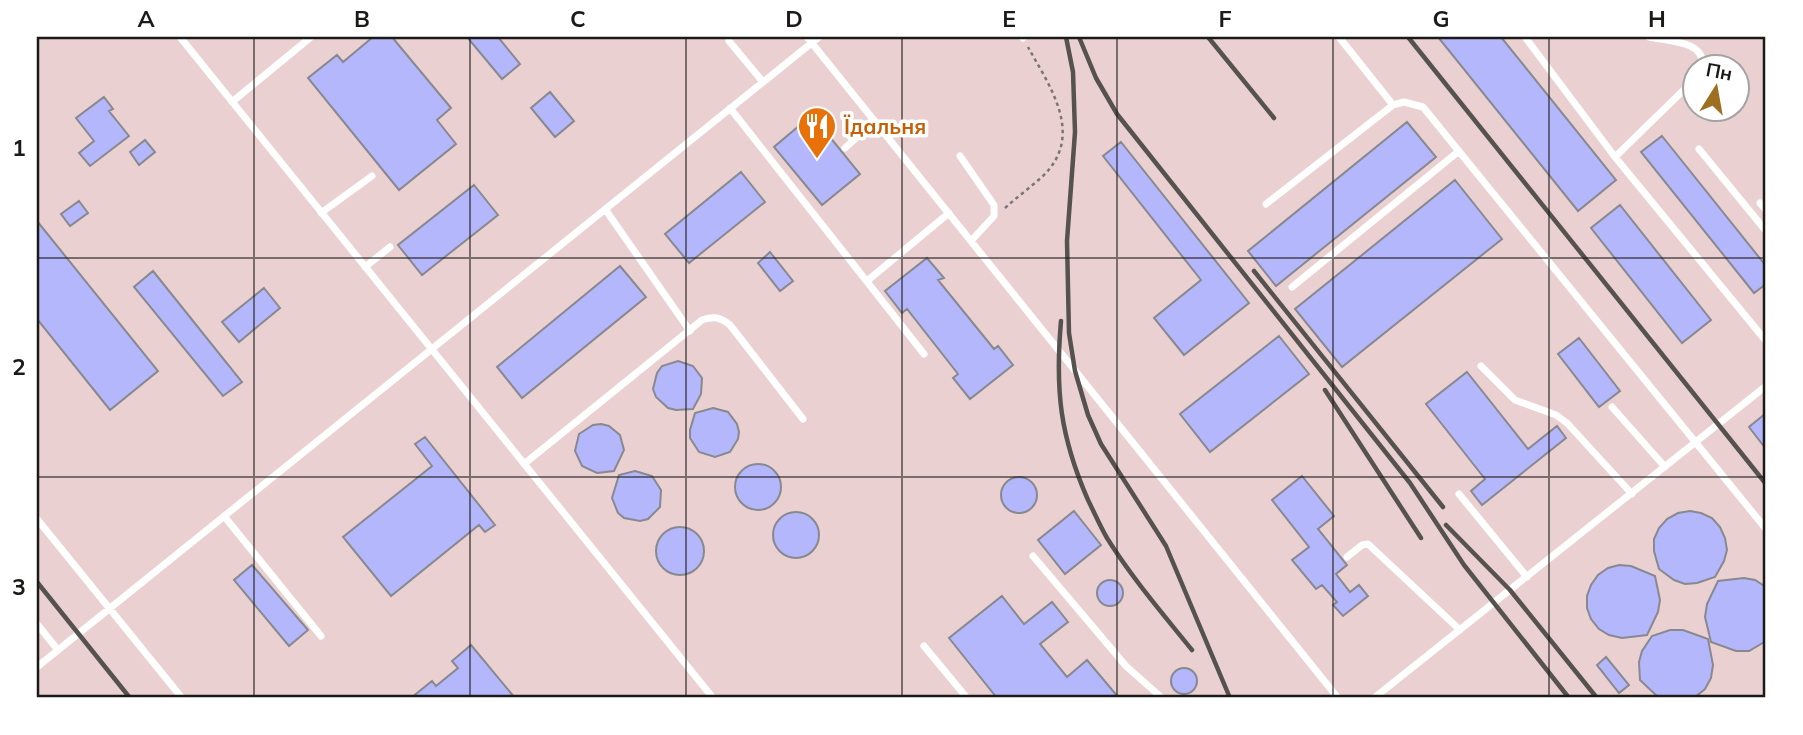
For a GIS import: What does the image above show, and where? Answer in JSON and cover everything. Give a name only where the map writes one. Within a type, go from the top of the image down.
[{"type":"lane","points":[[180,37],[713,698]]},
{"type":"lane","points":[[232,102],[311,37]]},
{"type":"lane","points":[[37,667],[763,82],[809,40],[819,37]]},
{"type":"lane","points":[[1339,37],[1393,105]]},
{"type":"lane","points":[[1525,37],[1615,157],[1766,341]]},
{"type":"lane","points":[[1649,37],[1695,47],[1700,52]]},
{"type":"lane","points":[[809,40],[1338,698]]},
{"type":"lane","points":[[729,41],[763,82]]},
{"type":"lane","points":[[1615,157],[1680,94]]},
{"type":"lane","points":[[1266,204],[1393,105],[1404,102],[1423,107],[1766,528]]},
{"type":"lane","points":[[730,108],[924,354]]},
{"type":"lane","points":[[845,148],[875,121]]},
{"type":"lane","points":[[1699,149],[1766,230]]},
{"type":"lane","points":[[1292,287],[1459,150]]},
{"type":"lane","points":[[960,156],[994,205],[994,216],[971,241]]},
{"type":"lane","points":[[321,213],[372,176]]},
{"type":"lane","points":[[1760,203],[1766,210]]},
{"type":"lane","points":[[605,209],[690,331]]},
{"type":"lane","points":[[867,281],[948,213]]},
{"type":"lane","points":[[365,267],[390,247]]},
{"type":"lane","points":[[524,464],[702,320],[712,317],[722,319],[730,325],[803,419]]},
{"type":"lane","points":[[1481,366],[1514,400],[1556,415],[1567,424],[1632,494]]},
{"type":"lane","points":[[1374,698],[1766,386]]},
{"type":"lane","points":[[1612,407],[1665,467]]},
{"type":"lane","points":[[1458,494],[1527,577]]},
{"type":"lane","points":[[224,516],[321,636]]},
{"type":"lane","points":[[37,519],[182,698]]},
{"type":"lane","points":[[1347,556],[1362,545],[1368,544],[1460,630]]},
{"type":"lane","points":[[1033,556],[1126,666],[1163,698]]},
{"type":"lane","points":[[37,624],[58,649]]},
{"type":"lane","points":[[924,646],[967,698]]},
{"type":"path","points":[[994,216],[1045,175],[1056,159],[1065,127],[1050,86],[1023,37]]},
{"type":"shaded area","points":[[37,37],[1766,37],[1766,698],[37,698]]},
{"type":"building","points":[[373,37],[392,37],[451,108],[437,120],[456,144],[399,190],[308,78],[337,55],[343,62]]},
{"type":"building","points":[[467,37],[498,37],[520,64],[502,79]]},
{"type":"building","points":[[1438,37],[1501,37],[1616,180],[1578,211]]},
{"type":"building","points":[[550,92],[574,121],[555,137],[531,108]]},
{"type":"building","points":[[104,97],[113,109],[109,111],[129,136],[90,166],[79,153],[94,141],[76,118]]},
{"type":"building","name":"Їдальня","points":[[812,115],[860,174],[822,205],[774,147]]},
{"type":"building","points":[[1407,122],[1436,157],[1276,286],[1248,251]]},
{"type":"building","points":[[1662,136],[1766,266],[1766,284],[1754,293],[1641,152]]},
{"type":"building","points":[[145,140],[155,152],[139,165],[130,152]]},
{"type":"building","points":[[1121,142],[1249,303],[1184,355],[1154,318],[1201,280],[1103,156]]},
{"type":"building","points":[[741,172],[765,202],[689,263],[665,234]]},
{"type":"building","points":[[1455,180],[1502,239],[1342,367],[1295,309]]},
{"type":"building","points":[[474,185],[498,215],[422,275],[398,245]]},
{"type":"building","points":[[79,201],[88,213],[70,226],[61,214]]},
{"type":"building","points":[[1620,205],[1711,320],[1682,343],[1591,228]]},
{"type":"building","points":[[37,221],[158,371],[110,410],[37,319]]},
{"type":"building","points":[[770,252],[793,281],[780,291],[758,263]]},
{"type":"building","points":[[927,258],[944,278],[938,280],[994,349],[998,346],[1013,365],[970,399],[953,378],[958,374],[907,309],[902,313],[885,291]]},
{"type":"building","points":[[620,266],[646,297],[522,398],[497,367]]},
{"type":"building","points":[[153,271],[242,382],[223,396],[134,287]]},
{"type":"building","points":[[264,288],[280,308],[239,342],[222,322]]},
{"type":"building","points":[[1279,336],[1309,374],[1210,452],[1180,414]]},
{"type":"building","points":[[1579,338],[1620,391],[1599,407],[1558,354]]},
{"type":"building","points":[[678,361],[693,366],[702,378],[701,394],[693,409],[668,408],[656,397],[653,389],[657,373],[662,366]]},
{"type":"building","points":[[1467,372],[1528,449],[1557,426],[1566,438],[1482,505],[1471,491],[1485,479],[1426,404]]},
{"type":"building","points":[[713,408],[728,412],[737,424],[739,432],[730,452],[715,457],[699,452],[690,438],[695,413]]},
{"type":"building","points":[[1766,413],[1766,449],[1749,427]]},
{"type":"building","points":[[593,425],[609,426],[620,435],[624,450],[614,471],[597,473],[582,466],[575,451],[579,434]]},
{"type":"building","points":[[425,437],[495,525],[485,532],[479,525],[391,596],[343,537],[432,466],[415,444]]},
{"type":"building","points":[[758,464],[774,471],[781,487],[774,503],[758,510],[742,503],[735,487],[742,471]]},
{"type":"building","points":[[635,471],[652,476],[661,490],[660,507],[648,519],[640,521],[624,518],[618,513],[612,498],[619,475]]},
{"type":"building","points":[[1302,476],[1334,516],[1318,529],[1347,565],[1336,574],[1350,592],[1359,585],[1368,596],[1343,616],[1333,605],[1337,602],[1322,585],[1316,589],[1292,560],[1309,547],[1272,500]]},
{"type":"building","points":[[1019,477],[1032,482],[1037,495],[1032,508],[1019,513],[1006,508],[1001,495],[1006,482]]},
{"type":"building","points":[[1074,511],[1101,545],[1065,574],[1038,540]]},
{"type":"building","points":[[1690,511],[1712,518],[1720,527],[1727,550],[1715,577],[1685,584],[1659,569],[1654,539],[1667,519]]},
{"type":"building","points":[[796,512],[812,519],[819,535],[812,551],[796,558],[780,551],[773,535],[780,519]]},
{"type":"building","points":[[680,527],[697,534],[704,551],[697,568],[680,575],[663,568],[656,551],[663,534]]},
{"type":"building","points":[[252,565],[308,630],[289,646],[234,580]]},
{"type":"building","points":[[1619,565],[1631,566],[1655,576],[1660,600],[1658,612],[1647,635],[1622,638],[1609,635],[1599,629],[1591,619],[1587,596],[1591,585],[1598,575]]},
{"type":"building","points":[[1744,578],[1755,580],[1766,587],[1766,641],[1749,651],[1736,651],[1711,642],[1705,617],[1707,604],[1718,581]]},
{"type":"building","points":[[1110,580],[1119,584],[1123,593],[1119,602],[1110,606],[1101,602],[1097,593],[1101,584]]},
{"type":"building","points":[[1002,596],[1024,624],[1052,602],[1068,622],[1040,644],[1067,677],[1087,660],[1119,698],[997,698],[949,638]]},
{"type":"building","points":[[1670,630],[1683,630],[1708,639],[1713,665],[1711,678],[1705,689],[1694,698],[1659,698],[1640,680],[1639,662],[1642,651],[1652,636]]},
{"type":"building","points":[[471,645],[515,698],[411,698],[432,681],[436,686],[458,668],[452,661]]},
{"type":"building","points":[[1606,657],[1629,685],[1619,693],[1597,665]]},
{"type":"building","points":[[1184,668],[1193,672],[1197,681],[1193,690],[1184,694],[1175,690],[1171,681],[1175,672]]},
{"type":"railway","points":[[1066,37],[1073,72],[1075,132],[1067,241],[1069,333],[1075,371],[1088,415],[1101,444],[1166,546],[1230,698]]},
{"type":"railway","points":[[1079,37],[1096,78],[1117,114],[1410,483],[1464,565],[1569,698]]},
{"type":"railway","points":[[1208,37],[1274,118]]},
{"type":"railway","points":[[1408,37],[1766,484]]},
{"type":"railway","points":[[1254,271],[1443,507]]},
{"type":"railway","points":[[1061,321],[1059,369],[1062,412],[1071,455],[1088,500],[1117,553],[1192,650]]},
{"type":"railway","points":[[1325,390],[1421,538]]},
{"type":"railway","points":[[1446,525],[1510,590],[1597,698]]},
{"type":"railway","points":[[37,582],[130,698]]},
{"type":"place","name":"Їдальня","points":[[817,160]]}]
